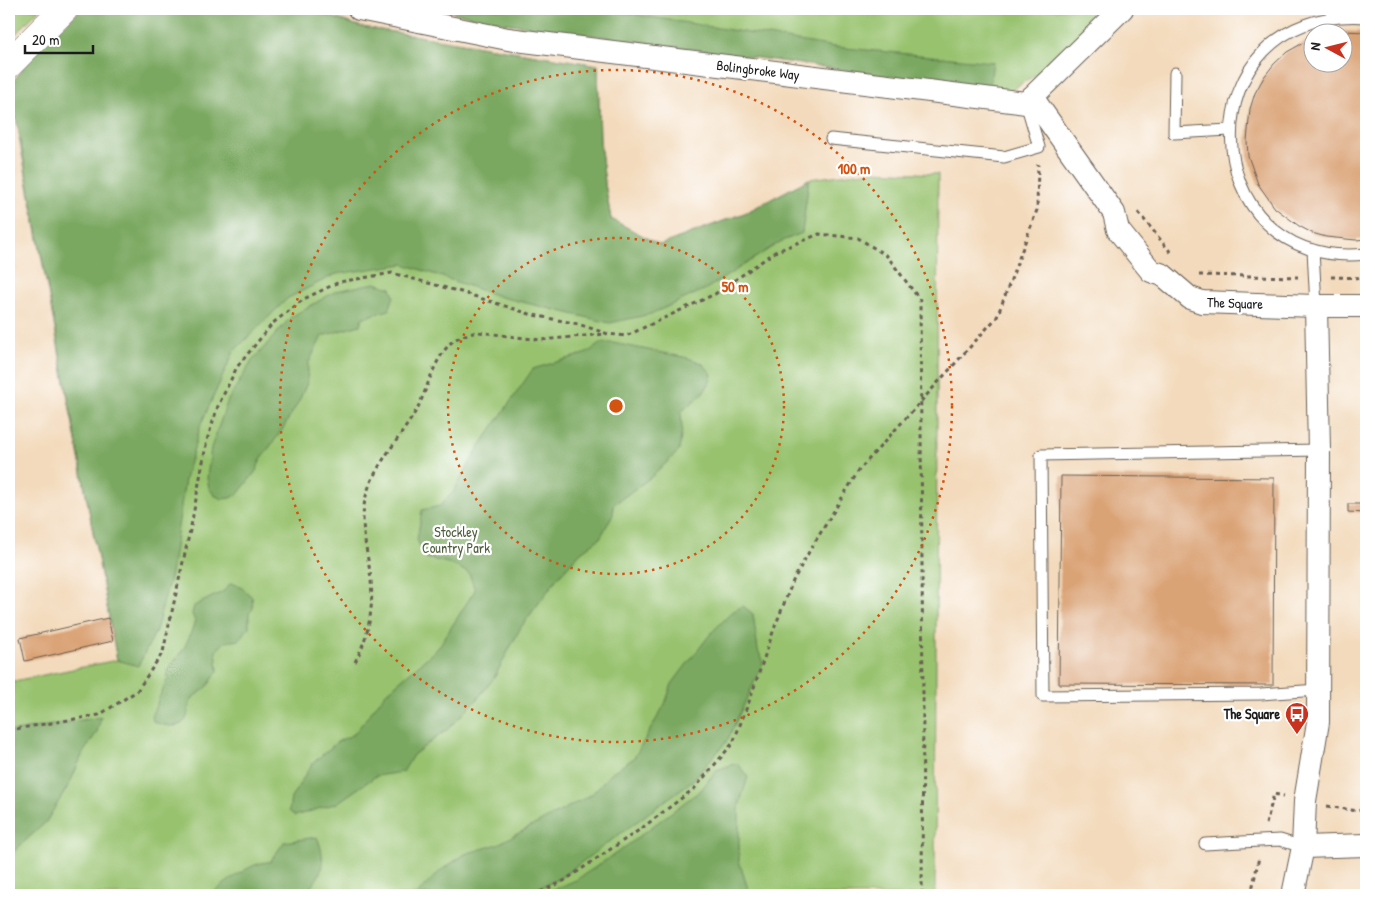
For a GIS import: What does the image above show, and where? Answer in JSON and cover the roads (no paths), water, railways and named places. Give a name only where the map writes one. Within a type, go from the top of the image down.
[{"type":"main road","points":[[9,64],[64,9]]},
{"type":"street","name":"Bolingbroke Way","points":[[359,9],[508,39],[1029,100]]},
{"type":"street","points":[[1029,100],[1122,9]]},
{"type":"street","name":"The Square","points":[[1029,100],[1114,213],[1127,219],[1162,260],[1163,275],[1190,298],[1202,302],[1366,306]]},
{"type":"street","points":[[1293,895],[1303,846],[1305,801],[1318,722],[1316,306]]},
{"type":"street","points":[[1303,846],[1366,845]]},
{"type":"lane","points":[[1366,17],[1348,12],[1304,25],[1281,38],[1266,50],[1245,78],[1232,112],[1230,130],[1234,166],[1240,183],[1258,213],[1271,226],[1285,237],[1313,250],[1336,255],[1366,254]]},
{"type":"lane","points":[[1175,74],[1174,132],[1230,130]]},
{"type":"lane","points":[[831,139],[1004,157],[1039,148],[1029,100]]},
{"type":"lane","points":[[1313,250],[1316,306]]},
{"type":"lane","points":[[1318,450],[1041,455],[1043,696],[1261,694],[1318,690]]},
{"type":"lane","points":[[1205,844],[1280,840],[1303,846]]},
{"type":"place","name":"The Square","points":[[1297,735]]},
{"type":"park label","name":"Stockley Country Park","points":[[456,540]]}]
